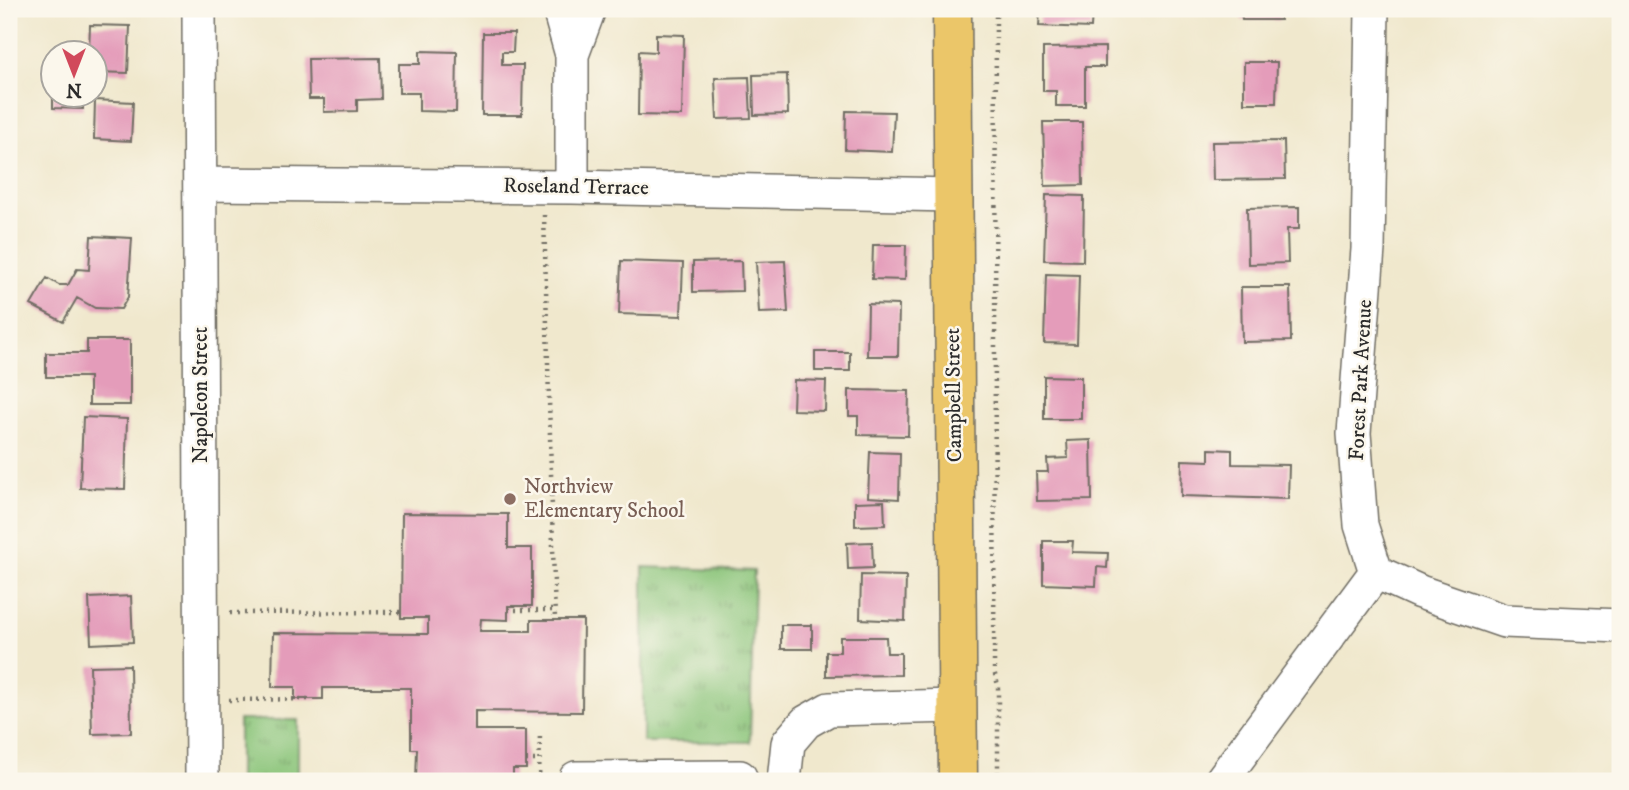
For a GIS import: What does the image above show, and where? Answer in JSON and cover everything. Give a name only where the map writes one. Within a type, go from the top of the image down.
[{"type":"main road","name":"Campbell Street","points":[[953,9],[951,195],[958,781]]},
{"type":"street","name":"Napoleon Street","points":[[199,9],[202,781]]},
{"type":"street","points":[[559,9],[572,55]]},
{"type":"street","points":[[558,187],[572,55],[589,9]]},
{"type":"street","name":"Forest Park Avenue","points":[[1372,9],[1368,249],[1354,433],[1360,525],[1376,572]]},
{"type":"street","name":"Roseland Terrace","points":[[200,184],[558,187],[951,195]]},
{"type":"street","points":[[1221,781],[1376,572],[1420,592],[1504,621],[1620,626]]},
{"type":"street","points":[[785,781],[788,743],[806,722],[829,709],[957,706]]},
{"type":"street","points":[[576,781],[576,778],[740,777],[740,781]]},
{"type":"path","points":[[996,9],[994,671],[998,685],[998,781]]},
{"type":"path","points":[[555,620],[558,187]]},
{"type":"path","points":[[508,610],[555,610]]},
{"type":"path","points":[[201,613],[401,612]]},
{"type":"path","points":[[201,700],[310,699]]},
{"type":"path","points":[[539,781],[540,733]]},
{"type":"path","points":[[526,760],[539,760]]},
{"type":"green space","points":[[643,567],[754,571],[750,742],[643,742]]},
{"type":"green space","points":[[239,720],[298,720],[298,781],[239,781]]},
{"type":"building","points":[[1092,9],[1091,28],[1039,26],[1040,11]]},
{"type":"building","points":[[1241,9],[1279,9],[1280,20],[1242,20]]},
{"type":"building","points":[[90,25],[130,26],[128,73],[108,72],[108,38],[90,38]]},
{"type":"building","points":[[483,33],[514,33],[513,52],[502,52],[502,65],[523,65],[522,115],[482,115]]},
{"type":"building","points":[[656,34],[684,35],[682,116],[638,115],[639,51],[656,52]]},
{"type":"building","points":[[1105,47],[1105,67],[1085,67],[1085,106],[1056,106],[1056,91],[1043,91],[1043,48]]},
{"type":"building","points":[[420,51],[457,52],[456,112],[419,111],[419,93],[399,93],[399,64],[420,64]]},
{"type":"building","points":[[380,58],[381,99],[357,100],[357,111],[324,112],[324,99],[309,99],[308,59]]},
{"type":"building","points":[[1244,62],[1277,62],[1276,103],[1244,103]]},
{"type":"building","points":[[787,74],[788,114],[754,115],[753,75]]},
{"type":"building","points":[[749,77],[751,118],[717,119],[715,78]]},
{"type":"building","points":[[108,101],[133,102],[131,141],[94,139],[95,108],[108,108]]},
{"type":"building","points":[[846,111],[894,112],[892,152],[845,150]]},
{"type":"building","points":[[1043,122],[1082,122],[1083,185],[1045,186]]},
{"type":"building","points":[[1284,141],[1285,179],[1213,180],[1212,142]]},
{"type":"building","points":[[1046,195],[1084,196],[1083,261],[1044,260]]},
{"type":"building","points":[[1299,207],[1299,229],[1287,229],[1288,263],[1248,264],[1247,208]]},
{"type":"building","points":[[91,236],[132,238],[128,297],[121,309],[95,308],[77,298],[63,322],[31,305],[47,278],[59,285],[68,285],[77,269],[89,270]]},
{"type":"building","points":[[873,245],[906,245],[905,280],[872,279]]},
{"type":"building","points":[[621,261],[683,263],[681,316],[619,314]]},
{"type":"building","points":[[741,261],[742,291],[693,292],[693,262]]},
{"type":"building","points":[[785,261],[788,312],[759,313],[756,262]]},
{"type":"building","points":[[1046,274],[1079,275],[1077,344],[1044,343]]},
{"type":"building","points":[[1241,287],[1290,287],[1291,341],[1242,342]]},
{"type":"building","points":[[868,304],[899,305],[898,356],[867,356]]},
{"type":"building","points":[[87,340],[130,340],[130,405],[89,405],[89,377],[46,377],[46,353],[87,353]]},
{"type":"building","points":[[815,352],[850,352],[850,371],[815,371]]},
{"type":"building","points":[[1044,376],[1081,377],[1081,419],[1044,419]]},
{"type":"building","points":[[794,380],[826,381],[825,411],[793,410]]},
{"type":"building","points":[[849,390],[909,391],[908,436],[858,435],[858,416],[849,416]]},
{"type":"building","points":[[83,417],[127,419],[125,489],[80,488]]},
{"type":"building","points":[[1091,440],[1092,500],[1037,501],[1036,472],[1048,472],[1047,459],[1068,458],[1067,441]]},
{"type":"building","points":[[1209,449],[1232,450],[1232,464],[1289,465],[1288,499],[1181,496],[1182,460],[1209,461]]},
{"type":"building","points":[[870,452],[900,453],[899,499],[868,497]]},
{"type":"building","points":[[884,501],[885,525],[855,526],[855,502]]},
{"type":"building","name":"Northview Elementary School","points":[[402,513],[508,514],[508,548],[532,548],[532,606],[508,606],[508,620],[481,619],[480,631],[531,631],[531,620],[583,620],[582,712],[475,711],[475,730],[526,730],[526,769],[513,769],[513,781],[416,781],[417,749],[411,749],[411,688],[323,688],[323,699],[295,699],[295,687],[272,687],[273,633],[428,634],[428,618],[401,618]]},
{"type":"building","points":[[1043,541],[1073,541],[1072,552],[1108,553],[1107,568],[1097,567],[1096,586],[1043,584]]},
{"type":"building","points":[[872,542],[873,568],[848,569],[847,543]]},
{"type":"building","points":[[861,575],[906,576],[905,621],[860,619]]},
{"type":"building","points":[[131,596],[133,642],[91,644],[89,598]]},
{"type":"building","points":[[781,625],[812,625],[812,649],[781,649]]},
{"type":"building","points":[[840,637],[886,637],[887,653],[901,653],[901,675],[826,676],[826,652],[840,652]]},
{"type":"building","points":[[130,665],[131,733],[92,734],[90,666]]},
{"type":"place","name":"Northview Elementary School","points":[[510,499]]}]
